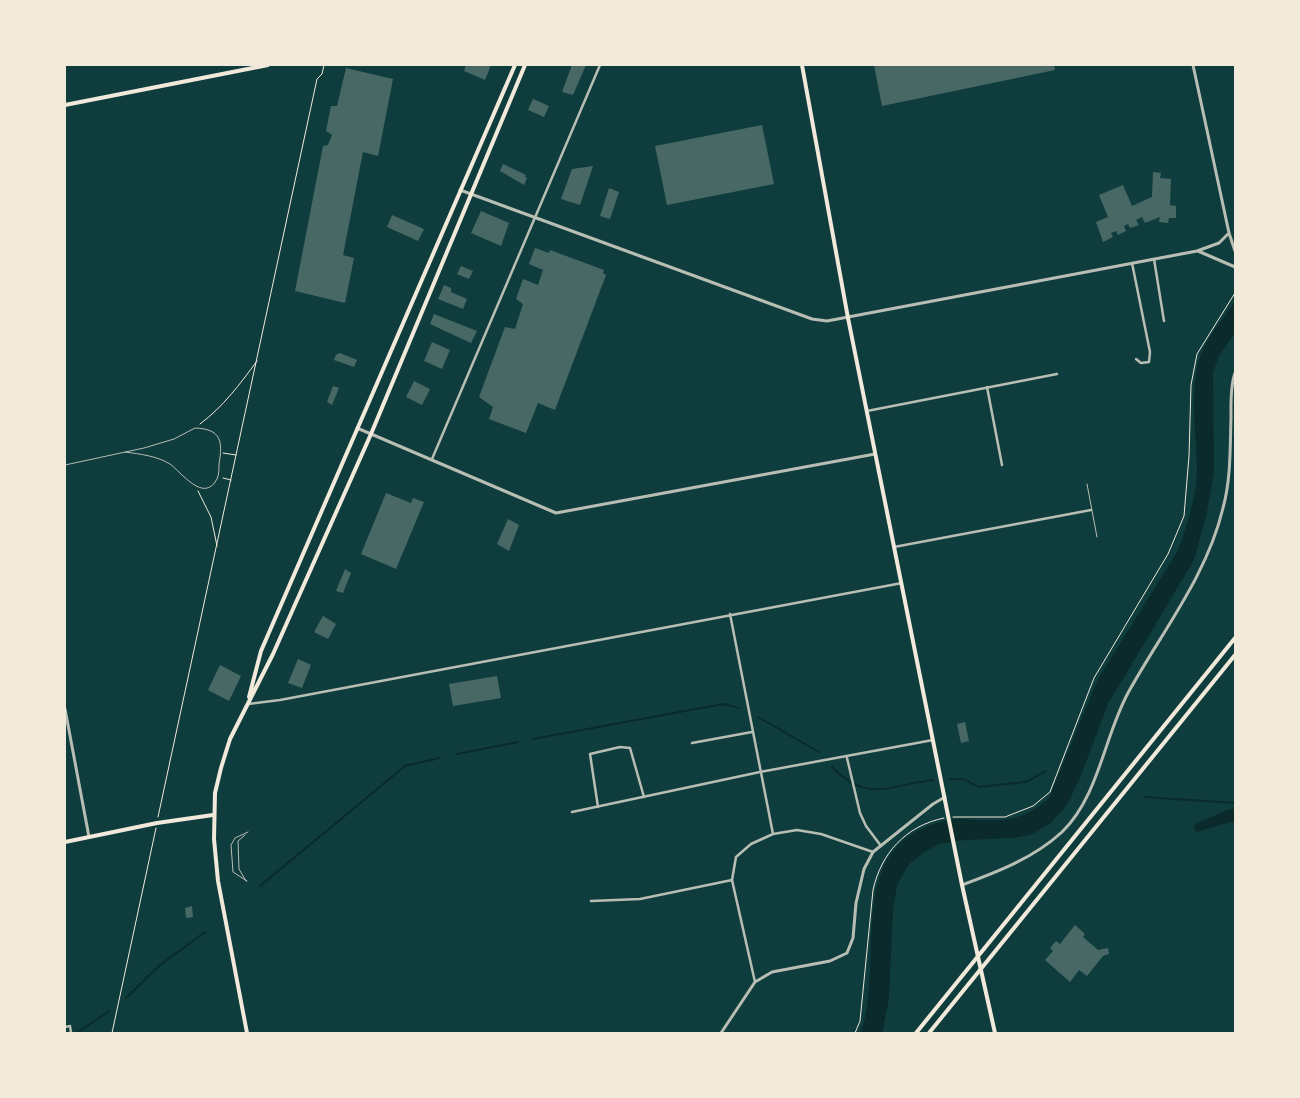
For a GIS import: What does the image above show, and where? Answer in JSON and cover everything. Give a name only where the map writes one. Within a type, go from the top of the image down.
[{"type":"main road","points":[[65,105],[268,65]]},
{"type":"main road","points":[[247,704],[261,651],[515,65]]},
{"type":"main road","points":[[247,1033],[218,881],[213,815],[215,793],[221,768],[230,739],[273,654],[371,434],[525,65]]},
{"type":"main road","points":[[802,65],[848,318],[954,847],[995,1033]]},
{"type":"main road","points":[[916,1033],[1235,638]]},
{"type":"main road","points":[[929,1033],[1235,655]]},
{"type":"main road","points":[[65,842],[213,815]]},
{"type":"street","points":[[432,459],[600,65]]},
{"type":"street","points":[[1193,65],[1229,233],[1235,250]]},
{"type":"street","points":[[460,190],[812,319],[827,320],[848,318],[1197,251],[1219,244],[1229,233]]},
{"type":"street","points":[[1197,251],[1235,267]]},
{"type":"street","points":[[1154,258],[1164,321]]},
{"type":"street","points":[[1132,263],[1150,352],[1149,362],[1141,363],[1136,360]]},
{"type":"street","points":[[962,885],[994,873],[1044,846],[1063,831],[1088,794],[1127,694],[1178,609],[1216,533],[1229,473],[1231,401],[1235,373]]},
{"type":"street","points":[[867,411],[1056,374]]},
{"type":"street","points":[[987,387],[1002,465]]},
{"type":"street","points":[[357,428],[556,513],[876,454]]},
{"type":"street","points":[[894,546],[1091,510]]},
{"type":"street","points":[[247,704],[300,696],[902,582]]},
{"type":"street","points":[[730,614],[773,834]]},
{"type":"street","points":[[65,709],[89,837]]},
{"type":"street","points":[[692,743],[752,732]]},
{"type":"street","points":[[572,812],[760,772],[847,758],[933,740]]},
{"type":"street","points":[[598,807],[590,754],[620,747],[630,748],[644,797]]},
{"type":"street","points":[[847,758],[860,813],[866,826],[881,846]]},
{"type":"street","points":[[721,1033],[754,982],[772,972],[830,961],[847,953],[853,938],[856,904],[864,869],[873,852],[945,797]]},
{"type":"street","points":[[754,982],[732,880],[736,857],[751,844],[773,834],[797,830],[821,834],[873,852]]},
{"type":"street","points":[[591,901],[640,899],[732,880]]},
{"type":"street","points":[[65,1027],[70,1026],[71,1033]]},
{"type":"lane","points":[[65,465],[174,439],[195,428],[213,432],[219,438],[221,452],[217,477],[212,485],[204,488],[195,486],[170,464],[149,455],[125,452]]},
{"type":"lane","points":[[1087,484],[1097,537]]},
{"type":"lane","points":[[248,832],[241,838],[238,845],[239,869],[246,881],[233,872],[231,845],[235,838],[248,832]]},
{"type":"path","points":[[112,1033],[317,79],[322,74],[324,65]]},
{"type":"path","points":[[855,1033],[860,1021],[873,890],[877,870],[894,844],[926,823],[949,818],[1004,816],[1033,806],[1050,792],[1094,678],[1168,554],[1184,516],[1190,456],[1191,385],[1197,354],[1235,293]]},
{"type":"path","points":[[195,428],[210,417],[236,390],[257,360]]},
{"type":"path","points":[[221,452],[237,455]]},
{"type":"path","points":[[217,477],[232,480]]},
{"type":"path","points":[[195,486],[211,517],[217,548]]},
{"type":"water","points":[[1235,302],[1235,332],[1218,358],[1213,373],[1214,472],[1207,512],[1194,560],[1108,704],[1080,778],[1067,805],[1050,824],[1030,835],[940,844],[926,851],[908,865],[897,886],[893,910],[889,999],[882,1033],[861,1033],[868,1002],[874,904],[881,874],[895,849],[919,830],[956,819],[997,820],[1015,818],[1032,811],[1049,798],[1098,679],[1177,552],[1184,534],[1197,480],[1194,387],[1199,360],[1210,337]]},
{"type":"water","points":[[1229,809],[1235,809],[1235,821],[1196,832],[1194,825]]},
{"type":"building","points":[[466,65],[491,65],[485,80],[464,71]]},
{"type":"building","points":[[572,65],[586,65],[573,95],[562,92]]},
{"type":"building","points":[[874,65],[1054,65],[1055,70],[882,106]]},
{"type":"building","points":[[346,68],[393,79],[378,156],[363,152],[343,255],[354,258],[345,303],[295,291],[323,146],[328,145],[332,135],[326,131],[331,106],[337,106]]},
{"type":"building","points":[[533,99],[549,106],[544,117],[528,110]]},
{"type":"building","points":[[762,125],[774,184],[667,205],[655,146]]},
{"type":"building","points":[[503,164],[526,175],[525,177],[527,178],[524,185],[500,171]]},
{"type":"building","points":[[593,166],[580,205],[561,199],[572,169]]},
{"type":"building","points":[[1153,172],[1161,173],[1160,178],[1171,179],[1170,205],[1176,206],[1176,218],[1169,218],[1168,223],[1159,222],[1160,217],[1145,223],[1142,217],[1136,220],[1139,225],[1130,228],[1128,224],[1124,226],[1126,231],[1118,235],[1116,231],[1111,233],[1113,237],[1103,242],[1096,222],[1108,217],[1099,195],[1123,185],[1132,206],[1152,197]]},
{"type":"building","points":[[609,188],[619,192],[610,219],[600,216]]},
{"type":"building","points":[[481,211],[509,223],[501,246],[471,233]]},
{"type":"building","points":[[392,215],[424,229],[418,241],[387,227]]},
{"type":"building","points":[[535,248],[549,253],[550,250],[604,270],[603,273],[606,275],[555,410],[538,403],[526,433],[489,419],[493,407],[479,397],[505,327],[515,329],[523,304],[516,299],[523,279],[538,285],[543,270],[529,264]]},
{"type":"building","points":[[461,266],[473,271],[469,279],[457,274]]},
{"type":"building","points":[[444,285],[451,288],[451,292],[467,299],[463,309],[438,299]]},
{"type":"building","points":[[434,314],[477,331],[471,343],[430,324]]},
{"type":"building","points":[[432,342],[450,350],[442,369],[424,361]]},
{"type":"building","points":[[340,353],[357,360],[354,367],[334,360],[336,355]]},
{"type":"building","points":[[414,381],[430,389],[422,405],[406,397]]},
{"type":"building","points":[[333,386],[339,388],[332,405],[327,402]]},
{"type":"building","points":[[386,493],[411,503],[413,498],[424,502],[396,569],[361,554]]},
{"type":"building","points":[[508,519],[519,525],[509,551],[497,544]]},
{"type":"building","points":[[345,569],[351,573],[343,593],[336,591]]},
{"type":"building","points":[[323,616],[336,624],[328,639],[314,632]]},
{"type":"building","points":[[298,659],[311,665],[302,688],[288,683]]},
{"type":"building","points":[[220,665],[241,676],[229,701],[208,690]]},
{"type":"building","points":[[497,676],[501,698],[453,706],[449,684]]},
{"type":"building","points":[[965,722],[969,741],[961,743],[957,724]]},
{"type":"building","points":[[192,906],[193,917],[186,918],[185,908]]},
{"type":"building","points":[[1075,925],[1085,934],[1083,937],[1098,950],[1108,948],[1109,954],[1103,956],[1087,976],[1079,970],[1070,982],[1045,960],[1053,951],[1050,948],[1056,941],[1060,944]]},
{"type":"waterway","points":[[533,739],[723,704],[739,708]]},
{"type":"waterway","points":[[758,717],[819,752]]},
{"type":"waterway","points":[[457,754],[518,742]]},
{"type":"waterway","points":[[260,886],[405,766],[440,758]]},
{"type":"waterway","points":[[832,767],[845,778],[868,789],[891,788],[933,780]]},
{"type":"waterway","points":[[950,779],[963,779],[979,787],[1026,782],[1046,771]]},
{"type":"waterway","points":[[1144,797],[1235,803]]},
{"type":"waterway","points":[[126,998],[160,965],[205,932]]},
{"type":"waterway","points":[[77,1033],[109,1011]]}]
